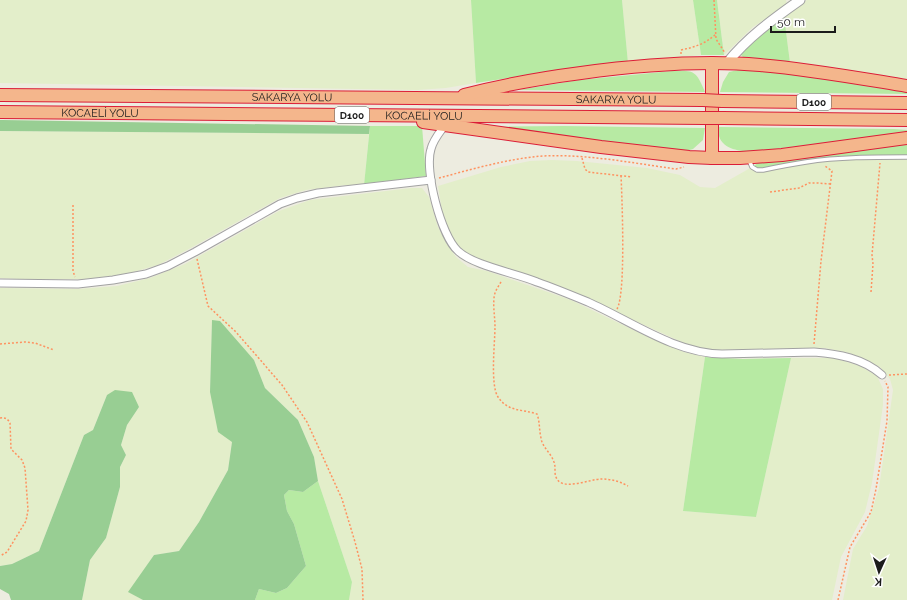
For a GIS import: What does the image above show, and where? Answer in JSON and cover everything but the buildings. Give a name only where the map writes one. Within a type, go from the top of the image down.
[{"type":"highway","points":[[447,99],[496,87],[613,68],[682,64],[712,64],[728,61],[787,68],[907,86]]},
{"type":"highway","points":[[712,64],[712,158]]},
{"type":"highway","name":"SAKARYA YOLU","points":[[0,95],[703,100],[907,103]]},
{"type":"highway","name":"KOCAELİ YOLU","points":[[0,112],[907,120]]},
{"type":"highway","points":[[382,116],[609,148],[712,158],[748,158],[782,155],[907,138]]},
{"type":"street","points":[[728,61],[738,49],[767,23],[800,0]]},
{"type":"street","points":[[445,125],[431,148],[431,180],[445,231],[451,244],[464,256],[535,281],[588,302],[673,343],[696,351],[708,354],[814,352],[839,355],[871,366],[882,375]]},
{"type":"street","points":[[0,283],[78,284],[131,278],[168,266],[280,204],[297,198],[318,193],[431,180]]},
{"type":"lane","points":[[748,158],[752,167],[757,170],[763,170],[806,162],[860,157],[907,157]]},
{"type":"path","points":[[714,0],[716,39],[728,61]]},
{"type":"path","points":[[682,64],[681,50],[704,44],[716,34]]},
{"type":"path","points":[[431,180],[488,166],[546,156],[582,158],[676,169],[687,165],[697,157]]},
{"type":"path","points":[[871,292],[874,264],[872,255],[880,157]]},
{"type":"path","points":[[582,158],[585,169],[588,172],[632,177]]},
{"type":"path","points":[[814,352],[821,261],[832,171],[822,165]]},
{"type":"path","points":[[612,314],[619,306],[621,299],[621,175]]},
{"type":"path","points":[[770,192],[799,188],[809,183],[831,184]]},
{"type":"path","points":[[73,205],[72,270],[78,284]]},
{"type":"path","points":[[195,252],[208,306],[236,332],[282,385],[307,422],[342,499],[362,569],[363,600]]},
{"type":"path","points":[[501,282],[494,297],[494,380],[496,393],[499,398],[508,408],[537,414],[543,445],[554,463],[555,477],[558,481],[565,485],[573,485],[600,479],[618,481],[628,486]]},
{"type":"path","points":[[0,344],[25,342],[35,343],[54,350]]},
{"type":"path","points":[[838,600],[850,547],[870,512],[876,489],[887,421],[888,387],[882,375],[907,374]]},
{"type":"path","points":[[0,418],[5,418],[10,423],[11,449],[22,460],[25,468],[28,499],[26,520],[7,552],[0,556]]},
{"type":"green space","points":[[0,0],[471,0],[476,83],[446,88],[417,90],[0,83]]},
{"type":"green space","points":[[471,0],[622,0],[628,63],[565,69],[476,83]]},
{"type":"green space","points":[[622,0],[693,0],[701,55],[628,63]]},
{"type":"green space","points":[[693,0],[717,0],[724,55],[701,55]]},
{"type":"green space","points":[[717,0],[786,0],[787,5],[753,27],[724,55]]},
{"type":"green space","points":[[807,0],[907,0],[907,82],[790,63],[784,16]]},
{"type":"green space","points":[[784,16],[790,63],[743,57],[740,54],[743,50]]},
{"type":"green space","points":[[738,70],[780,73],[907,92],[907,94],[720,92],[723,82],[729,72]]},
{"type":"green space","points":[[686,71],[694,73],[705,92],[518,90],[579,80]]},
{"type":"green space","points":[[0,120],[370,126],[369,134],[0,131]]},
{"type":"green space","points":[[370,126],[422,126],[426,176],[364,185]]},
{"type":"green space","points":[[564,126],[705,128],[703,140],[693,149],[683,152],[474,127]]},
{"type":"green space","points":[[719,127],[894,129],[907,130],[907,132],[752,152],[733,149],[724,144],[719,135]]},
{"type":"green space","points":[[0,131],[369,134],[364,185],[346,185],[306,190],[280,198],[158,265],[126,274],[86,279],[20,279],[0,278]]},
{"type":"green space","points":[[907,144],[907,157],[831,159],[763,170],[752,167],[758,163]]},
{"type":"green space","points":[[907,157],[907,600],[843,600],[853,549],[867,526],[879,488],[893,390],[890,379],[880,367],[849,353],[825,348],[705,350],[686,344],[565,289],[470,256],[455,243],[449,230],[442,211],[438,186],[501,167],[530,161],[577,161],[647,168],[680,175],[700,187],[715,188],[752,167],[806,162]]},
{"type":"green space","points":[[422,188],[429,197],[438,227],[447,244],[456,257],[468,267],[487,271],[571,300],[648,337],[684,352],[705,357],[683,511],[756,517],[791,358],[834,358],[860,366],[877,376],[883,389],[883,405],[872,483],[865,512],[841,557],[832,600],[349,600],[352,582],[318,481],[314,457],[298,420],[265,388],[254,360],[212,320],[210,392],[232,442],[228,470],[199,522],[179,551],[154,555],[129,592],[143,600],[82,600],[90,560],[106,538],[120,487],[120,467],[126,455],[121,445],[127,425],[139,407],[107,395],[93,430],[84,435],[39,551],[12,564],[0,566],[0,288],[78,289],[117,286],[150,278],[185,264],[279,211],[310,200]]},
{"type":"green space","points":[[212,320],[220,321],[254,360],[265,388],[298,420],[314,457],[318,481],[303,492],[289,490],[284,495],[287,511],[294,524],[306,566],[287,588],[276,593],[259,589],[255,600],[143,600],[128,592],[154,555],[179,551],[199,522],[228,470],[232,442],[218,432],[210,392]]},
{"type":"green space","points":[[705,357],[743,359],[791,358],[756,517],[683,511]]},
{"type":"green space","points":[[115,390],[132,392],[139,407],[127,425],[121,445],[126,455],[120,467],[120,487],[106,538],[90,560],[82,600],[11,600],[9,594],[0,589],[0,566],[12,564],[39,551],[84,435],[93,430],[107,395]]},
{"type":"green space","points":[[318,481],[352,582],[349,600],[255,600],[259,589],[276,593],[287,588],[306,566],[294,524],[287,511],[284,495],[289,490],[303,492]]}]
